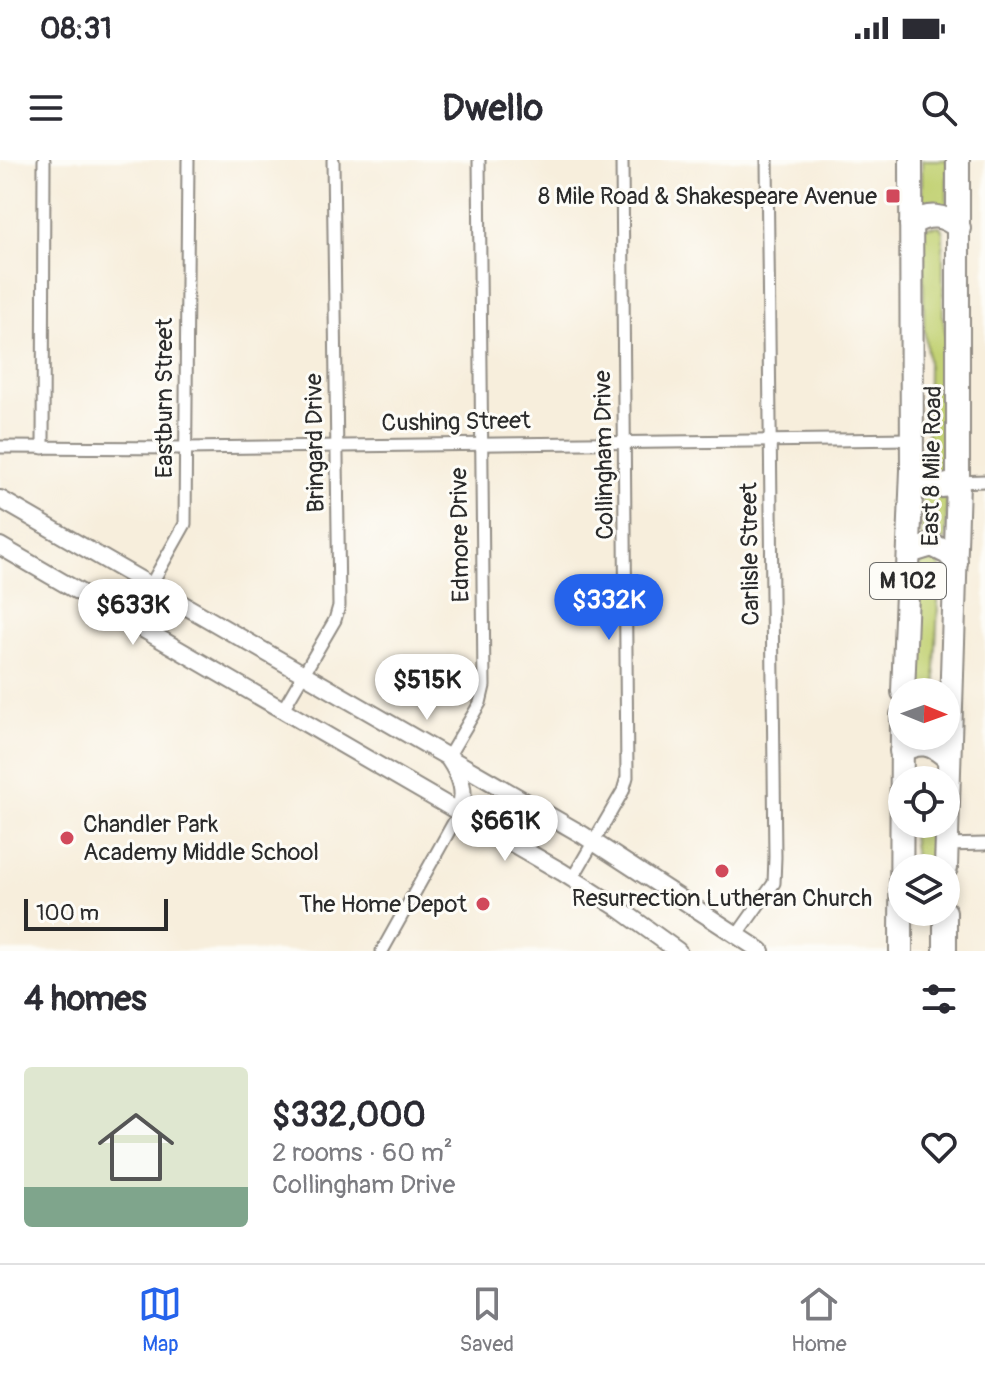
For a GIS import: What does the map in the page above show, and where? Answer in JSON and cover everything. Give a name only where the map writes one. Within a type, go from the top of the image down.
[{"type":"highway","name":"East 8 Mile Road","points":[[904,678],[912,470],[911,160]]},
{"type":"highway","name":"East 8 Mile Road","points":[[946,854],[958,482],[958,160]]},
{"type":"highway","points":[[911,224],[935,215],[946,218],[959,228]]},
{"type":"highway","points":[[912,470],[923,482],[933,487],[958,482]]},
{"type":"highway","points":[[909,552],[932,545],[948,553],[956,562]]},
{"type":"highway","points":[[905,947],[901,751],[924,743],[935,747],[948,758]]},
{"type":"highway","points":[[941,949],[943,926]]},
{"type":"street","points":[[43,448],[44,160]]},
{"type":"street","name":"Eastburn Street","points":[[130,622],[184,529],[188,160]]},
{"type":"street","name":"Bringard Drive","points":[[282,711],[335,620],[339,606],[333,160]]},
{"type":"street","name":"Edmore Drive","points":[[448,757],[483,698],[479,160]]},
{"type":"street","name":"Collingham Drive","points":[[572,879],[623,791],[627,777],[622,160]]},
{"type":"street","name":"Carlisle Street","points":[[739,941],[774,883],[767,160]]},
{"type":"street","name":"Cushing Street","points":[[0,447],[186,448],[912,439]]},
{"type":"street","points":[[958,482],[985,481]]},
{"type":"street","points":[[0,499],[594,842],[739,941],[761,951]]},
{"type":"street","points":[[2,551],[572,879],[678,951]]},
{"type":"street","points":[[382,951],[463,802],[462,784],[448,757]]},
{"type":"street","points":[[946,845],[985,844]]},
{"type":"green space","points":[[922,160],[947,160],[947,209],[922,208]]},
{"type":"green space","points":[[940,226],[943,232],[943,317],[948,350],[947,471],[943,478],[928,474],[927,470],[928,362],[924,327],[923,230],[924,227]]},
{"type":"green space","points":[[922,492],[947,494],[946,540],[921,537]]},
{"type":"green space","points":[[924,555],[939,558],[940,562],[936,678],[915,678],[920,561]]},
{"type":"green space","points":[[913,838],[930,838],[930,854],[914,854]]},
{"type":"place","name":"8 Mile Road & Shakespeare Avenue","points":[[893,196]]},
{"type":"place","name":"Chandler Park Academy Middle School","points":[[67,838]]},
{"type":"place","name":"Resurrection Lutheran Church","points":[[722,871]]},
{"type":"place","name":"The Home Depot","points":[[483,904]]}]
